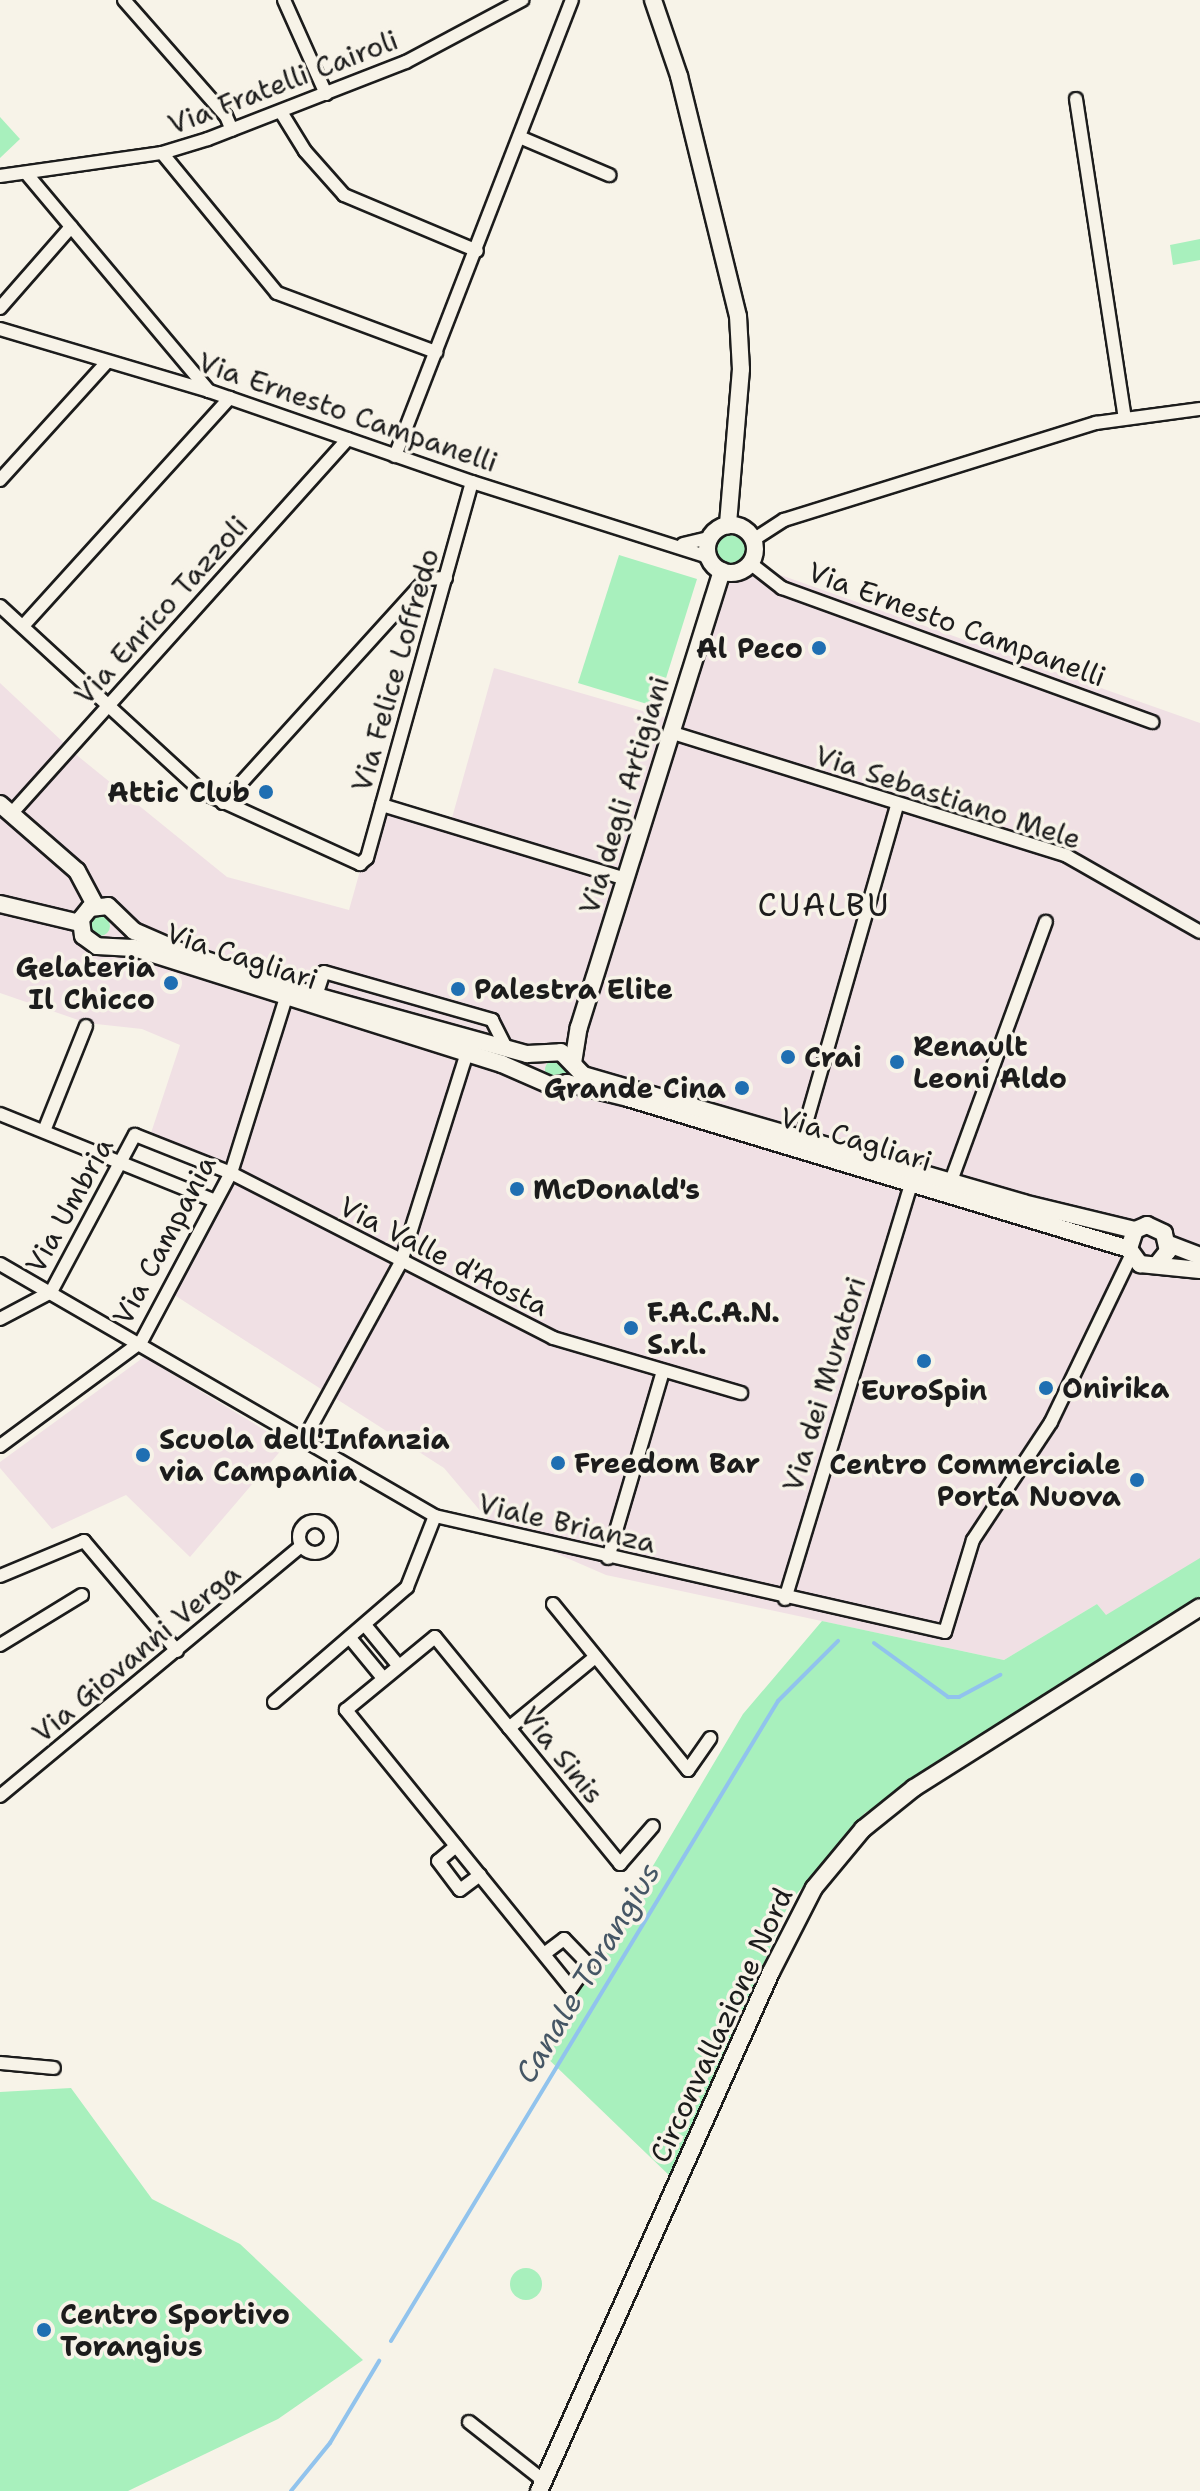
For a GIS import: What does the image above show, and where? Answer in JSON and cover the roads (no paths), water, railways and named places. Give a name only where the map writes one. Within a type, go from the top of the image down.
[{"type":"main road","points":[[653,0],[679,76],[738,316],[741,369],[728,525],[743,528],[753,540],[750,563],[737,572],[722,571]]},
{"type":"main road","name":"Via Ernesto Campanelli","points":[[710,538],[728,525]]},
{"type":"main road","points":[[708,557],[710,538]]},
{"type":"main road","name":"Via Ernesto Campanelli","points":[[708,557],[722,571]]},
{"type":"main road","name":"Via degli Artigiani","points":[[571,1071],[577,1034],[722,571]]},
{"type":"main road","points":[[5,809],[77,871],[96,906]]},
{"type":"main road","points":[[0,904],[80,923]]},
{"type":"main road","points":[[96,906],[108,906],[119,916],[120,929],[108,945],[86,941],[80,923],[96,906]]},
{"type":"main road","name":"Via Cagliari","points":[[119,916],[134,931],[182,952],[316,996],[507,1049],[564,1054],[571,1071],[1130,1252],[1155,1264],[1200,1270]]},
{"type":"main road","name":"Via Cagliari","points":[[108,945],[467,1053],[542,1078],[552,1086],[571,1071]]},
{"type":"main road","points":[[542,1078],[549,1055],[577,1034]]},
{"type":"main road","name":"Via Cagliari","points":[[571,1071],[951,1181],[1135,1230],[1153,1226],[1169,1244],[1200,1256]]},
{"type":"main road","points":[[1130,1252],[1135,1230]]},
{"type":"main road","points":[[1155,1264],[1169,1244]]},
{"type":"main road","name":"Circonvallazione Nord","points":[[542,2486],[771,1972],[814,1888],[863,1829],[914,1788],[1200,1607]]},
{"type":"street","points":[[124,0],[226,116],[232,130]]},
{"type":"street","points":[[284,0],[326,94]]},
{"type":"street","name":"Via Fratelli Cairoli","points":[[0,176],[162,153],[232,130],[406,62],[522,0]]},
{"type":"street","points":[[395,456],[522,138],[572,0]]},
{"type":"street","points":[[1076,99],[1125,418]]},
{"type":"street","points":[[281,112],[305,151],[344,195],[477,251]]},
{"type":"street","points":[[522,138],[609,175]]},
{"type":"street","points":[[162,153],[277,293],[436,352]]},
{"type":"street","points":[[26,173],[209,391]]},
{"type":"street","points":[[0,308],[71,227]]},
{"type":"street","name":"Via Ernesto Campanelli","points":[[0,329],[209,391],[472,482],[680,545],[708,557]]},
{"type":"street","points":[[0,480],[107,362]]},
{"type":"street","points":[[23,626],[230,398]]},
{"type":"street","points":[[753,540],[784,520],[1125,418],[1200,409]]},
{"type":"street","name":"Via Enrico Tazzoli","points":[[5,809],[108,705],[348,439]]},
{"type":"street","name":"Via Felice Loffredo","points":[[223,803],[357,863],[367,858],[472,482]]},
{"type":"street","name":"Via Ernesto Campanelli","points":[[680,545],[710,538]]},
{"type":"street","name":"Via Ernesto Campanelli","points":[[750,563],[782,588],[1152,722]]},
{"type":"street","points":[[0,606],[202,792],[223,803],[426,579],[446,578]]},
{"type":"street","name":"Via Sebastiano Mele","points":[[670,732],[1067,856],[1200,932]]},
{"type":"street","points":[[382,805],[625,879]]},
{"type":"street","points":[[802,1137],[897,805]]},
{"type":"street","name":"Via Cagliari","points":[[951,1181],[1046,922]]},
{"type":"street","points":[[316,996],[324,972],[492,1020],[507,1049]]},
{"type":"street","name":"Via Campania","points":[[0,1446],[141,1342],[231,1173],[286,997]]},
{"type":"street","points":[[44,1131],[86,1026]]},
{"type":"street","points":[[303,1441],[401,1262],[467,1053]]},
{"type":"street","points":[[0,1114],[215,1201]]},
{"type":"street","name":"Via Valle d'Aosta","points":[[135,1135],[231,1173],[553,1338],[662,1374],[741,1393]]},
{"type":"street","name":"Via Umbria","points":[[0,1319],[51,1292],[135,1135]]},
{"type":"street","name":"Via dei Muratori","points":[[785,1599],[911,1183]]},
{"type":"street","points":[[1121,1285],[1130,1252]]},
{"type":"street","name":"Viale Brianza","points":[[0,1264],[141,1342],[303,1441],[435,1516],[785,1599],[945,1632],[961,1569],[980,1526],[1051,1422],[1121,1285]]},
{"type":"street","points":[[1121,1285],[1155,1264]]},
{"type":"street","points":[[608,1558],[662,1374]]},
{"type":"street","points":[[274,1702],[407,1587],[435,1516]]},
{"type":"street","points":[[0,1576],[84,1541],[177,1651]]},
{"type":"street","name":"Via Giovanni Verga","points":[[0,1796],[301,1546]]},
{"type":"street","points":[[0,1645],[82,1595]]},
{"type":"street","points":[[553,1604],[688,1770],[710,1738]]},
{"type":"street","points":[[365,1625],[398,1665],[346,1710],[544,1954]]},
{"type":"street","name":"Via Sinis","points":[[398,1665],[435,1637],[620,1864],[653,1826]]},
{"type":"street","points":[[350,1638],[383,1678]]},
{"type":"street","points":[[509,1728],[595,1657]]},
{"type":"street","points":[[456,1846],[438,1861],[460,1890],[480,1875]]},
{"type":"street","points":[[0,2063],[54,2068]]},
{"type":"street","points":[[469,2422],[542,2486]]},
{"type":"waterway","name":"Canale Torangius","points":[[391,2341],[778,1701],[838,1641]]},
{"type":"waterway","name":"Canale Torangius","points":[[874,1643],[948,1697],[959,1697],[1000,1675]]},
{"type":"waterway","name":"Canale Torangius","points":[[291,2491],[330,2443],[379,2361]]},
{"type":"place","name":"Al Peco","points":[[819,648]]},
{"type":"place","name":"Attic Club","points":[[266,792]]},
{"type":"place","name":"Gelateria Il Chicco","points":[[171,983]]},
{"type":"place","name":"Palestra Elite","points":[[458,989]]},
{"type":"place","name":"Crai","points":[[788,1057]]},
{"type":"place","name":"Renault Leoni Aldo","points":[[897,1062]]},
{"type":"place","name":"Grande Cina","points":[[742,1088]]},
{"type":"place","name":"McDonald's","points":[[517,1189]]},
{"type":"place","name":"F.A.C.A.N. S.r.l.","points":[[631,1328]]},
{"type":"place","name":"EuroSpin","points":[[924,1361]]},
{"type":"place","name":"Onirika","points":[[1046,1388]]},
{"type":"place","name":"Scuola dell'Infanzia via Campania","points":[[143,1455]]},
{"type":"place","name":"Freedom Bar","points":[[558,1463]]},
{"type":"place","name":"Centro Commerciale Porta Nuova","points":[[1137,1480]]},
{"type":"place","name":"Centro Sportivo Torangius","points":[[44,2330]]},
{"type":"district","name":"CUALBU","points":[[824,905]]}]
